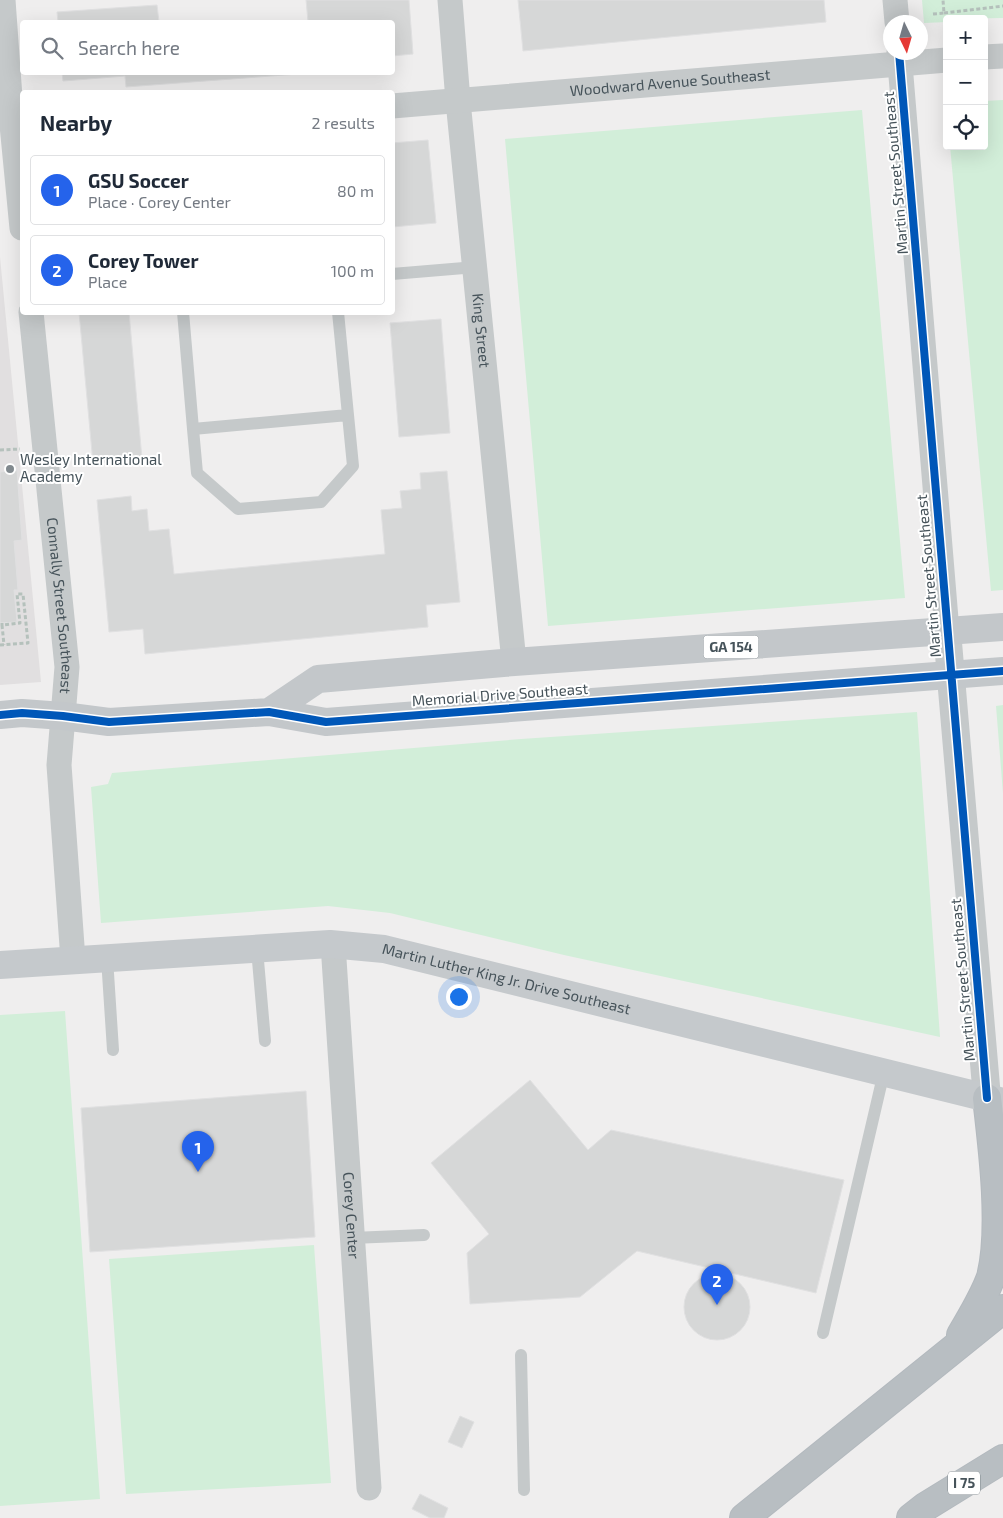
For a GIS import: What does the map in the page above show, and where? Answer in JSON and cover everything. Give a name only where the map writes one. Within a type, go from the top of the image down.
[{"type":"highway","points":[[953,1349],[978,1306],[992,1276],[1000,1242],[995,1100]]},
{"type":"highway","points":[[744,1518],[1003,1309]]},
{"type":"highway","points":[[918,1513],[1003,1445]]},
{"type":"highway","name":"I 75","points":[[918,1513],[1003,1459]]},
{"type":"main road","name":"Memorial Drive Southeast","points":[[269,712],[318,679],[514,662],[1003,627]]},
{"type":"main road","name":"Memorial Drive Southeast","points":[[0,715],[22,713],[109,722],[269,712],[326,722],[1003,671]]},
{"type":"main road","name":"Martin Luther King Jr. Drive Southeast","points":[[0,965],[333,944],[384,950],[995,1100]]},
{"type":"street","points":[[4,0],[12,131],[20,209]]},
{"type":"street","name":"King Street","points":[[450,0],[458,100],[514,662]]},
{"type":"street","points":[[895,0],[896,15]]},
{"type":"street","points":[[988,57],[1003,56]]},
{"type":"street","name":"Woodward Avenue Southeast","points":[[928,59],[943,60]]},
{"type":"street","name":"Woodward Avenue Southeast","points":[[395,106],[883,60]]},
{"type":"street","name":"Martin Street Southeast","points":[[900,60],[947,631],[995,1100]]},
{"type":"street","name":"Connally Street Southeast","points":[[31,315],[67,667],[59,765],[74,960]]},
{"type":"street","name":"Corey Center","points":[[333,944],[369,1488]]},
{"type":"lane","points":[[395,274],[476,267]]},
{"type":"lane","points":[[183,315],[197,473],[238,509],[321,502],[352,466],[338,315]]},
{"type":"lane","points":[[193,429],[348,415]]},
{"type":"lane","points":[[257,948],[265,1041]]},
{"type":"lane","points":[[106,958],[114,1050]]},
{"type":"lane","points":[[823,1333],[884,1072]]},
{"type":"lane","points":[[352,1238],[424,1235]]},
{"type":"lane","points":[[521,1355],[524,1490]]},
{"type":"path","points":[[943,0],[944,13]]},
{"type":"path","points":[[933,14],[1003,6]]},
{"type":"path","points":[[0,450],[20,449]]},
{"type":"path","points":[[18,594],[23,594],[28,644],[2,645],[2,624],[20,623],[18,594]]},
{"type":"shaded area","name":"Wesley International Academy","points":[[0,257],[41,682],[0,685]]},
{"type":"green space","points":[[922,0],[1003,0],[1003,18],[988,18],[988,15],[943,15],[943,22],[928,23],[928,15],[923,15]]},
{"type":"green space","points":[[1003,100],[1003,590],[991,591],[950,150],[988,150],[988,101]]},
{"type":"green space","points":[[862,110],[905,598],[548,626],[505,139]]},
{"type":"green space","points":[[1003,705],[1003,793],[996,706]]},
{"type":"green space","points":[[917,712],[940,1037],[564,955],[390,913],[328,906],[101,923],[91,787],[108,784],[112,773],[521,739]]},
{"type":"green space","points":[[65,1011],[100,1499],[0,1506],[0,1015]]},
{"type":"green space","points":[[314,1245],[331,1483],[126,1494],[109,1259]]},
{"type":"building","points":[[306,0],[409,0],[413,54],[395,56],[395,20],[308,20]]},
{"type":"building","points":[[518,0],[824,0],[826,22],[523,51]]},
{"type":"building","points":[[157,5],[159,20],[58,20],[57,12]]},
{"type":"building","points":[[62,75],[284,75],[126,87],[125,76],[63,81]]},
{"type":"building","points":[[428,140],[436,223],[395,227],[395,143]]},
{"type":"building","points":[[79,315],[129,315],[142,459],[93,463]]},
{"type":"building","points":[[441,319],[450,433],[399,437],[390,323]]},
{"type":"building","points":[[17,470],[22,540],[14,541],[18,590],[14,590],[17,622],[0,623],[0,472]]},
{"type":"building","points":[[447,471],[460,602],[426,605],[428,627],[145,654],[143,629],[109,632],[97,500],[131,496],[132,511],[147,509],[149,531],[169,529],[174,574],[385,554],[381,510],[402,508],[400,491],[421,489],[420,473]]},
{"type":"building","points":[[530,1080],[588,1150],[611,1130],[844,1180],[816,1293],[637,1251],[580,1297],[470,1304],[467,1253],[489,1234],[431,1163]]},
{"type":"building","points":[[306,1091],[315,1237],[90,1252],[81,1108]]},
{"type":"building","points":[[711,1274],[723,1274],[735,1279],[745,1289],[750,1301],[748,1320],[735,1335],[723,1340],[711,1340],[699,1335],[689,1325],[684,1313],[684,1301],[689,1289],[699,1279]]},
{"type":"building","points":[[460,1416],[474,1422],[462,1448],[448,1442]]},
{"type":"building","points":[[420,1494],[448,1508],[444,1518],[430,1518],[412,1509]]},
{"type":"cycle path","points":[[900,60],[987,1098]]},
{"type":"cycle path","points":[[0,715],[22,713],[109,722],[269,712],[326,722],[1003,671]]},
{"type":"place","name":"Wesley International Academy","points":[[10,469]]},
{"type":"place","name":"GSU Soccer","points":[[198,1172]]},
{"type":"place","name":"Corey Tower","points":[[717,1305]]}]
